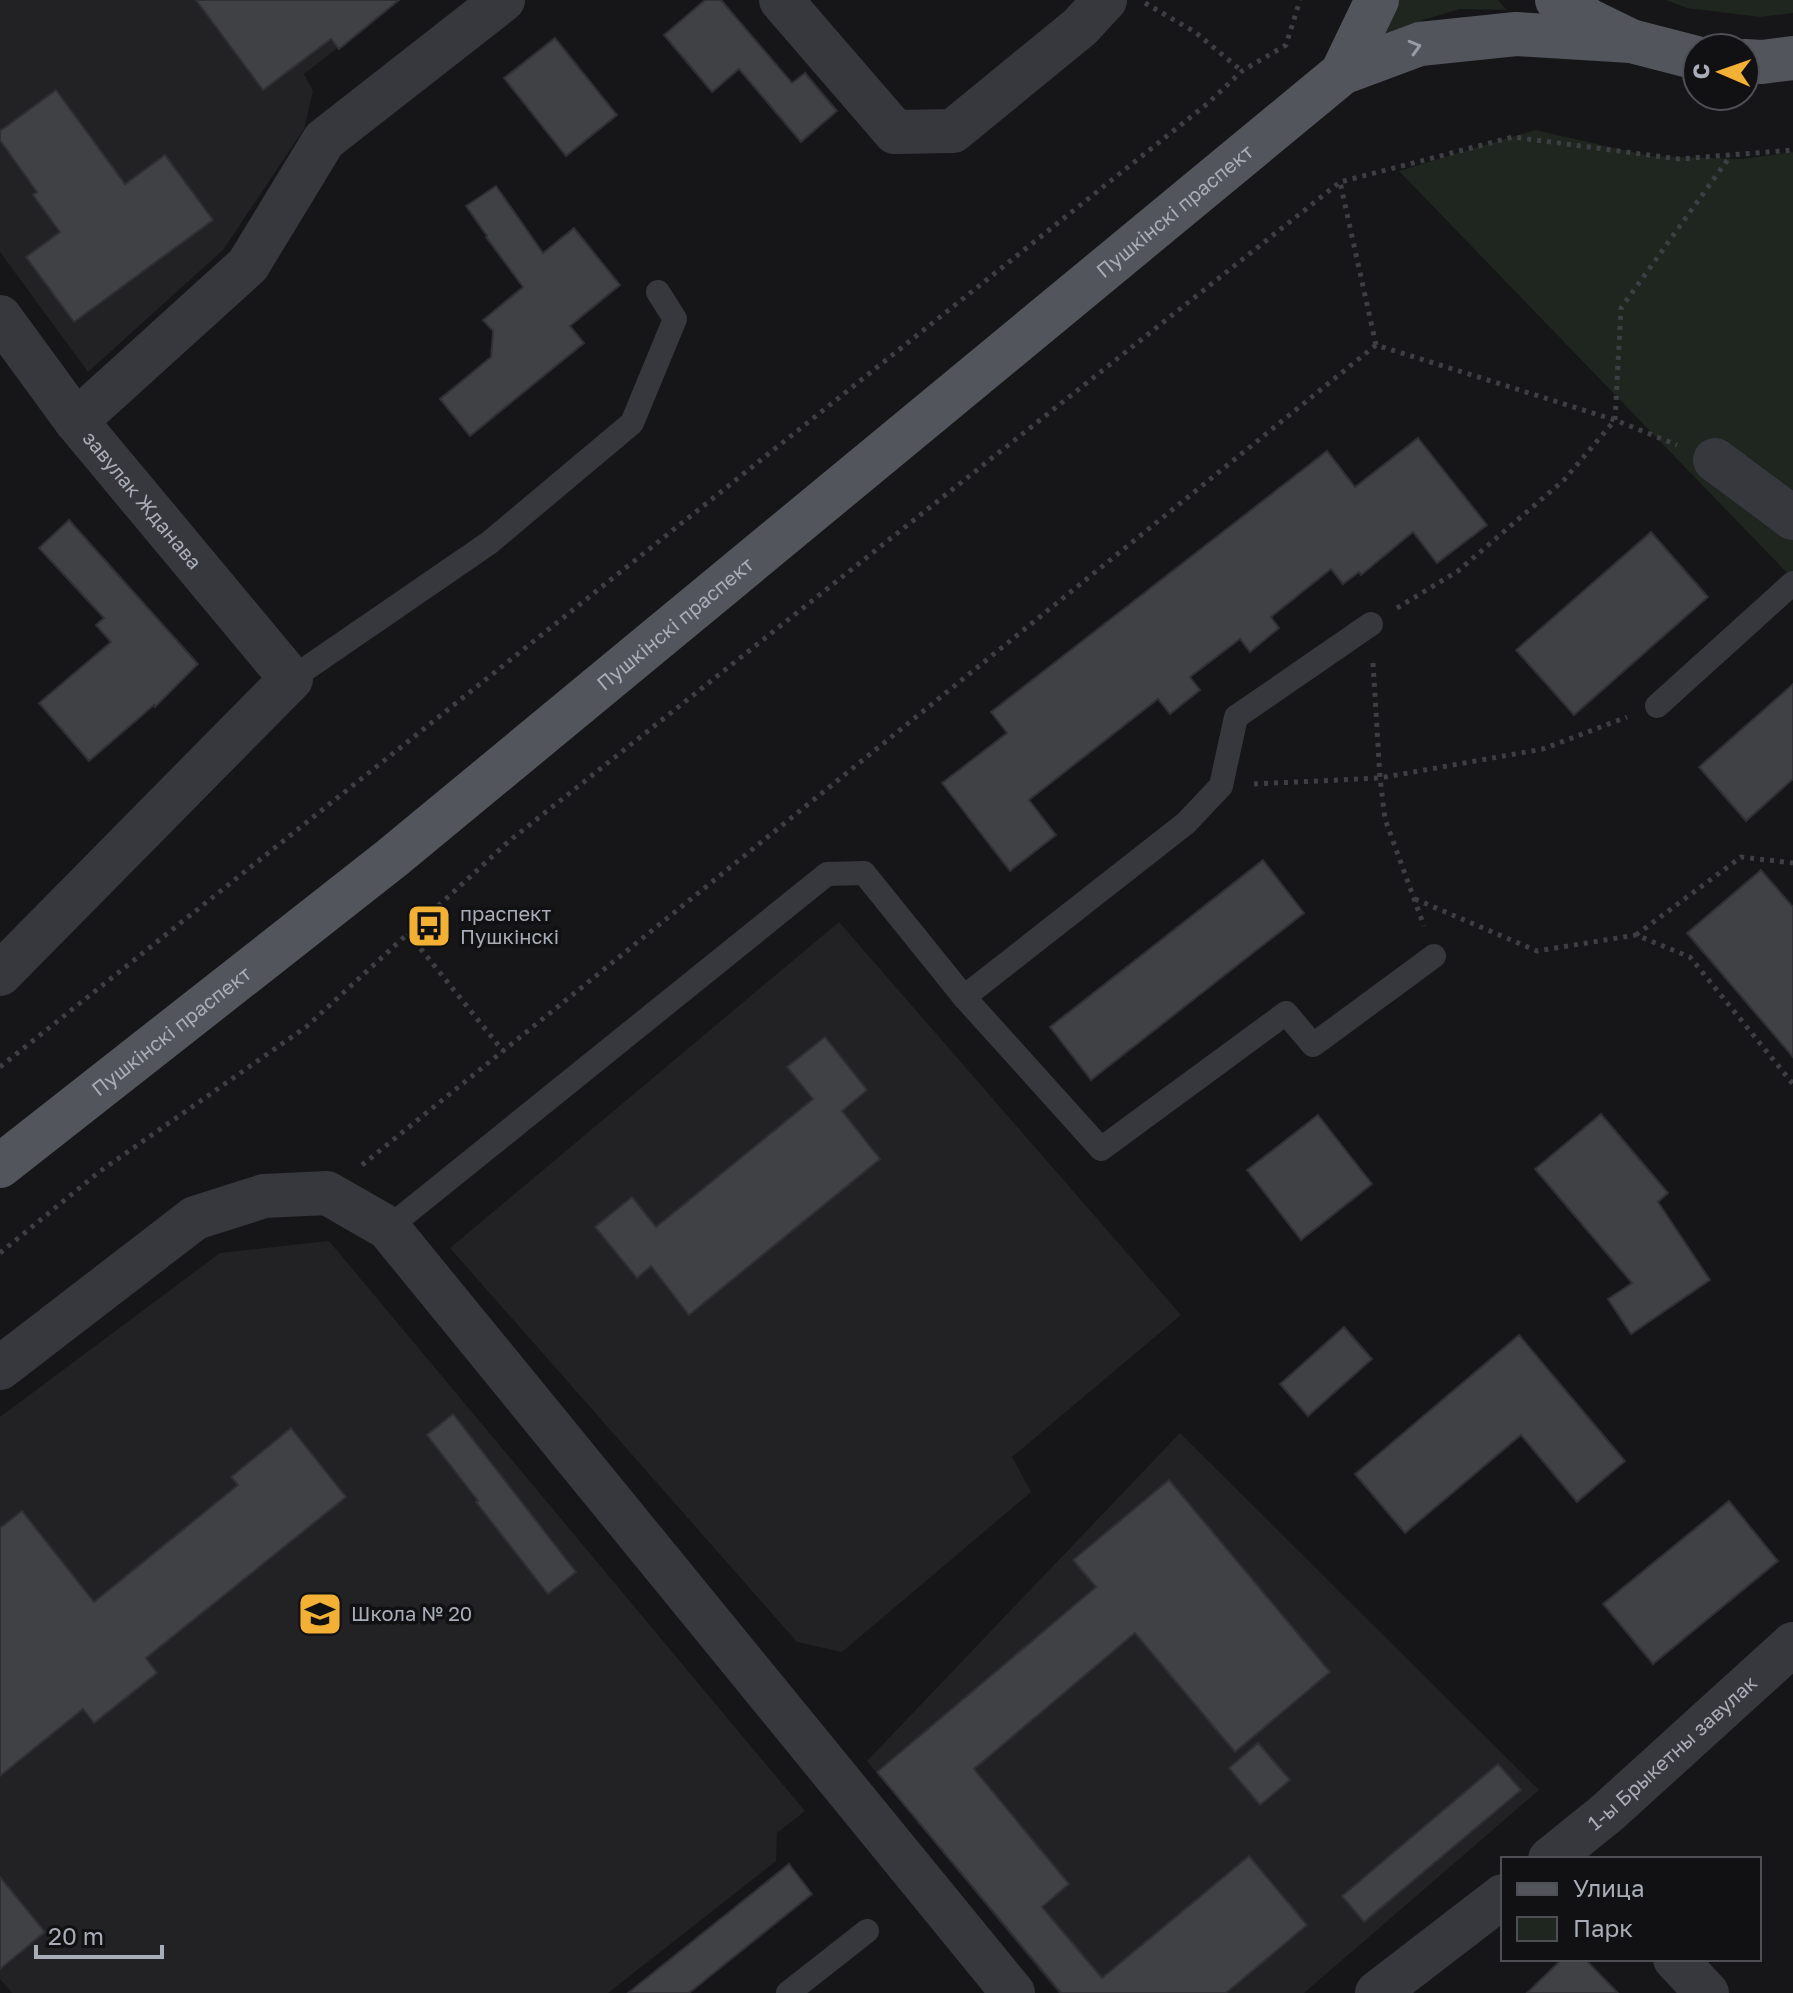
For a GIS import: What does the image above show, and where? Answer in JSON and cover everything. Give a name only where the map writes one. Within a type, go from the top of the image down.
[{"type":"main road","points":[[1342,73],[1377,0]]},
{"type":"main road","points":[[1557,0],[1631,41]]},
{"type":"main road","points":[[1342,73],[1420,44],[1516,34],[1631,41],[1681,54]]},
{"type":"main road","points":[[1761,62],[1793,58]]},
{"type":"main road","name":"Пушкінскі праспект","points":[[0,1166],[392,858],[1342,73]]},
{"type":"street","points":[[76,421],[248,265],[324,140],[503,0]]},
{"type":"street","points":[[781,0],[895,132],[938,132],[953,131],[1080,27],[1105,0]]},
{"type":"street","name":"завулак Жданава","points":[[0,317],[76,421],[291,679]]},
{"type":"street","points":[[1715,460],[1793,518]]},
{"type":"street","points":[[0,974],[291,679]]},
{"type":"street","points":[[0,1368],[195,1218],[264,1196],[327,1193],[388,1228],[1013,1993]]},
{"type":"street","name":"1-ы Брыкетны завулак","points":[[1565,1855],[1793,1644]]},
{"type":"street","points":[[1377,1993],[1501,1898]]},
{"type":"street","points":[[1677,1961],[1707,1993]]},
{"type":"lane","points":[[291,679],[489,543],[632,423],[675,319],[658,292]]},
{"type":"lane","points":[[1657,706],[1793,583]]},
{"type":"lane","points":[[964,997],[1186,823],[1221,786],[1236,717],[1371,624]]},
{"type":"lane","points":[[388,1228],[827,874],[864,873],[964,997],[1101,1149],[1286,1013],[1313,1045],[1434,956]]},
{"type":"lane","points":[[788,1993],[867,1931]]},
{"type":"path","points":[[1140,0],[1195,32],[1242,71]]},
{"type":"path","points":[[0,1067],[1194,114],[1242,71],[1286,45],[1300,0]]},
{"type":"path","points":[[0,1253],[99,1172],[306,1027],[521,832],[1340,182],[1513,137],[1679,159],[1793,150]]},
{"type":"path","points":[[1434,956],[1385,819],[1371,624],[1458,571],[1564,480],[1615,420],[1621,308],[1731,155]]},
{"type":"path","points":[[1340,182],[1376,345]]},
{"type":"path","points":[[1376,345],[1615,420],[1715,460]]},
{"type":"path","points":[[327,1193],[1376,345]]},
{"type":"path","points":[[1221,786],[1380,778],[1543,749],[1657,706]]},
{"type":"path","points":[[1414,899],[1537,951],[1636,935],[1741,857],[1793,863]]},
{"type":"path","points":[[408,933],[503,1051]]},
{"type":"path","points":[[1636,935],[1690,957],[1793,1084]]},
{"type":"shaded area","points":[[0,0],[399,0],[304,74],[313,91],[304,129],[223,250],[88,372],[0,252]]},
{"type":"shaded area","points":[[839,922],[1181,1315],[1012,1457],[1031,1492],[842,1652],[797,1642],[450,1248]]},
{"type":"shaded area","name":"Школа № 20","points":[[329,1241],[805,1811],[777,1833],[776,1861],[608,1993],[12,1993],[0,1979],[0,1417],[220,1253]]},
{"type":"shaded area","points":[[1180,1433],[1539,1790],[1304,1993],[1058,1993],[867,1761]]},
{"type":"green space","points":[[1399,0],[1498,0],[1507,10],[1460,9],[1423,20],[1371,53]]},
{"type":"green space","points":[[1666,0],[1793,0],[1793,13],[1760,17],[1687,8]]},
{"type":"green space","points":[[1535,130],[1650,156],[1741,159],[1793,152],[1793,579],[1399,171]]},
{"type":"building","points":[[196,0],[399,0],[339,49],[331,39],[263,90]]},
{"type":"building","points":[[705,0],[721,0],[792,83],[805,73],[837,111],[801,142],[739,69],[712,92],[664,35]]},
{"type":"building","points":[[555,38],[617,115],[566,156],[504,78]]},
{"type":"building","points":[[56,90],[125,184],[165,155],[213,220],[74,322],[26,257],[60,232],[33,195],[37,192],[0,140],[0,131]]},
{"type":"building","points":[[496,186],[543,253],[574,228],[620,285],[570,326],[584,343],[470,436],[440,399],[491,357],[493,331],[483,320],[523,287],[466,206]]},
{"type":"building","points":[[1418,438],[1487,525],[1437,563],[1413,532],[1361,575],[1359,572],[1343,584],[1331,569],[1271,617],[1279,628],[1250,652],[1240,639],[1190,677],[1200,690],[1170,714],[1158,699],[1029,800],[1056,835],[1010,871],[942,783],[1007,733],[991,712],[1327,451],[1355,487]]},
{"type":"building","points":[[69,520],[198,664],[155,707],[89,761],[39,703],[111,642],[96,625],[104,618],[39,548]]},
{"type":"building","points":[[1651,532],[1708,597],[1574,715],[1516,650]]},
{"type":"building","points":[[1793,684],[1793,779],[1746,821],[1699,767]]},
{"type":"building","points":[[1263,860],[1304,913],[1091,1080],[1050,1027]]},
{"type":"building","points":[[1761,870],[1793,907],[1793,1057],[1687,933]]},
{"type":"building","points":[[825,1037],[867,1090],[842,1111],[880,1159],[689,1315],[651,1266],[637,1278],[595,1227],[632,1197],[656,1227],[813,1099],[787,1067]]},
{"type":"building","points":[[1601,1114],[1668,1193],[1658,1202],[1710,1280],[1631,1334],[1608,1299],[1632,1283],[1535,1169]]},
{"type":"building","points":[[1318,1115],[1372,1184],[1301,1240],[1247,1170]]},
{"type":"building","points":[[1344,1327],[1372,1359],[1308,1416],[1280,1384]]},
{"type":"building","points":[[1519,1335],[1625,1461],[1577,1502],[1521,1435],[1405,1533],[1355,1474]]},
{"type":"building","points":[[453,1414],[576,1572],[548,1594],[427,1435]]},
{"type":"building","points":[[291,1428],[346,1497],[146,1658],[157,1673],[94,1723],[83,1709],[0,1776],[0,1528],[22,1511],[94,1602],[238,1485],[231,1477]]},
{"type":"building","points":[[1169,1480],[1330,1672],[1235,1752],[1135,1633],[974,1769],[1069,1884],[1042,1907],[1102,1978],[1249,1856],[1307,1925],[1226,1993],[1061,1993],[877,1772],[1096,1587],[1073,1560]]},
{"type":"building","points":[[1729,1501],[1778,1561],[1653,1664],[1603,1604]]},
{"type":"building","points":[[1258,1743],[1290,1780],[1260,1805],[1229,1768]]},
{"type":"building","points":[[1498,1764],[1521,1790],[1364,1922],[1342,1896]]},
{"type":"building","points":[[789,1864],[812,1894],[689,1993],[628,1993]]},
{"type":"building","points":[[0,1877],[45,1932],[0,1969]]},
{"type":"building","points":[[1560,1961],[1587,1961],[1618,1993],[1527,1993]]},
{"type":"place","name":"праспект Пушкінскі","points":[[429,926]]},
{"type":"place","name":"Школа № 20","points":[[320,1614]]}]
